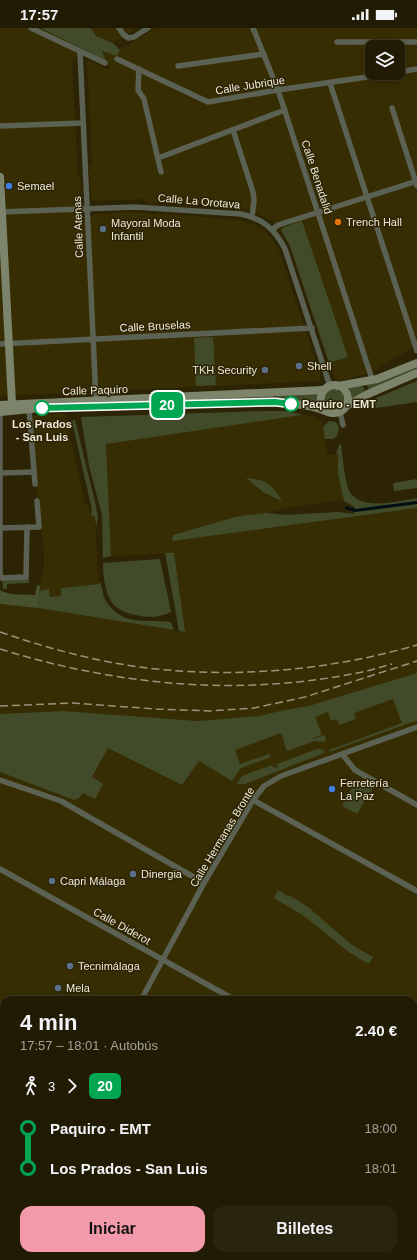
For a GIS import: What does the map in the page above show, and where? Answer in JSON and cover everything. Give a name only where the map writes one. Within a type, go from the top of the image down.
[{"type":"main road","points":[[0,177],[4,344],[12,403]]},
{"type":"main road","name":"Calle Paquiro","points":[[12,403],[96,401],[331,387],[372,379],[417,363]]},
{"type":"main road","points":[[343,409],[348,400],[344,389],[331,387],[320,399],[321,404],[327,411],[332,413],[343,409],[368,394],[417,373]]},
{"type":"main road","name":"Calle Paquiro","points":[[0,411],[275,402],[304,405],[327,411]]},
{"type":"main road","points":[[12,403],[25,409]]},
{"type":"main road","points":[[0,411],[12,403]]},
{"type":"street","points":[[31,28],[105,64]]},
{"type":"street","points":[[119,28],[128,38],[148,28]]},
{"type":"street","name":"Calle Benadalid","points":[[253,28],[285,110],[372,379]]},
{"type":"street","points":[[337,42],[417,42]]},
{"type":"street","name":"Calle Atenas","points":[[80,52],[96,401]]},
{"type":"street","points":[[178,66],[264,54]]},
{"type":"street","name":"Calle Jubrique","points":[[117,59],[208,102],[365,78]]},
{"type":"street","points":[[405,71],[417,69]]},
{"type":"street","points":[[139,70],[138,90],[144,99],[161,172]]},
{"type":"street","points":[[330,83],[417,351]]},
{"type":"street","points":[[273,229],[318,213],[417,183],[392,108]]},
{"type":"street","points":[[158,158],[285,110]]},
{"type":"street","points":[[0,126],[83,122]]},
{"type":"street","points":[[233,130],[253,192],[254,200],[252,217]]},
{"type":"street","name":"Calle La Orotava","points":[[1,212],[135,206],[241,214],[252,217],[273,229],[285,249],[331,387]]},
{"type":"street","name":"Calle Bruselas","points":[[4,344],[312,328]]},
{"type":"street","points":[[25,409],[35,484]]},
{"type":"street","points":[[343,409],[343,425]]},
{"type":"street","points":[[0,411],[0,575],[2,578],[26,577],[27,527]]},
{"type":"street","points":[[0,473],[34,472]]},
{"type":"street","points":[[0,528],[39,527],[37,501]]},
{"type":"street","name":"Calle Hermanas Bronte","points":[[143,996],[204,883],[253,800],[264,786],[281,776],[417,727]]},
{"type":"street","points":[[342,754],[356,770],[417,804]]},
{"type":"street","points":[[0,780],[61,801],[204,883]]},
{"type":"street","points":[[253,800],[417,891]]},
{"type":"street","name":"Calle Diderot","points":[[0,869],[228,996]]},
{"type":"shaded area","points":[[0,28],[138,28],[113,43],[96,36],[72,61],[78,175],[80,175],[81,188],[80,199],[77,202],[77,215],[92,216],[96,214],[131,212],[192,216],[239,220],[253,224],[260,228],[271,237],[279,250],[320,374],[320,381],[0,396]]},
{"type":"shaded area","points":[[156,28],[417,28],[417,345],[363,375],[339,381],[336,380],[290,246],[281,230],[273,222],[248,209],[167,202],[148,204],[145,199],[93,201],[91,198],[89,165],[92,165],[87,61],[88,60],[110,70],[102,51],[117,56],[120,50]]},
{"type":"shaded area","points":[[283,411],[316,417],[325,424],[323,427],[328,455],[338,454],[338,474],[344,501],[286,508],[267,513],[235,517],[173,535],[172,541],[417,508],[417,996],[0,996],[0,772],[28,782],[92,778],[108,748],[182,785],[199,761],[258,717],[198,721],[63,711],[0,714],[0,604],[38,608],[184,632],[174,553],[111,556],[104,417]]},
{"type":"shaded area","points":[[65,413],[84,503],[88,506],[90,514],[95,517],[99,584],[61,588],[62,596],[50,597],[49,589],[39,591],[44,567],[44,552],[37,499],[31,416]]},
{"type":"shaded area","points":[[417,501],[417,504],[355,512],[345,509],[345,506],[355,509]]},
{"type":"green space","points":[[41,28],[91,28],[96,36],[113,43],[120,50],[117,56],[102,51],[106,61]]},
{"type":"green space","points":[[302,221],[348,357],[329,363],[290,246],[281,230],[284,227]]},
{"type":"green space","points":[[213,337],[216,385],[196,386],[194,338]]},
{"type":"green space","points":[[417,366],[417,370],[369,390],[366,383]]},
{"type":"green space","points":[[417,381],[417,402],[376,408],[374,399]]},
{"type":"green space","points":[[362,384],[365,391],[352,400],[351,392],[348,387]]},
{"type":"green space","points":[[330,389],[338,389],[344,395],[344,403],[338,409],[330,409],[324,403],[324,395]]},
{"type":"green space","points":[[318,392],[316,398],[317,406],[277,400],[277,395]]},
{"type":"green space","points":[[273,396],[273,400],[166,403],[166,400]]},
{"type":"green space","points":[[283,411],[301,415],[106,444],[111,556],[103,558],[102,515],[89,466],[81,417]]},
{"type":"green space","points":[[75,420],[96,506],[98,518],[96,528],[95,517],[91,515],[92,510],[72,421]]},
{"type":"green space","points":[[329,421],[336,422],[339,428],[337,436],[333,439],[325,439],[323,427]]},
{"type":"green space","points":[[341,444],[348,488],[353,496],[360,501],[379,504],[417,498],[417,508],[172,541],[173,535],[235,517],[248,515],[267,513],[286,515],[337,512],[354,514],[355,507],[344,501],[338,474],[338,454],[336,454],[339,445]]},
{"type":"green space","points":[[246,478],[259,480],[268,484],[282,501],[263,492]]},
{"type":"green space","points":[[417,479],[417,488],[394,491],[393,483]]},
{"type":"green space","points":[[165,553],[174,553],[185,632],[179,631]]},
{"type":"green space","points":[[160,559],[171,612],[164,615],[148,617],[123,611],[114,605],[108,596],[104,579],[103,563]]},
{"type":"green space","points":[[29,578],[29,583],[7,584],[7,589],[3,589],[2,580]]},
{"type":"green space","points":[[99,581],[106,601],[119,615],[135,620],[171,622],[174,630],[38,608],[39,591],[49,589],[50,597],[61,596],[61,588],[99,584]]},
{"type":"green space","points":[[37,585],[40,586],[38,608],[0,604],[0,590],[13,594],[35,595]]},
{"type":"green space","points":[[417,673],[417,721],[329,752],[329,750],[402,723],[393,699],[354,713],[356,719],[339,725],[337,719],[331,721],[328,712],[315,717],[322,735],[313,739],[325,735],[325,742],[314,741],[287,751],[281,733],[235,750],[240,764],[269,754],[271,757],[241,768],[232,781],[199,761],[182,785],[108,748],[92,777],[103,784],[95,799],[83,793],[79,798],[74,800],[0,772],[0,714],[63,711],[198,721],[260,716],[309,706]]},
{"type":"green space","points":[[317,749],[324,750],[324,753],[245,784],[237,784],[242,776],[272,765],[274,768],[278,767],[277,764]]},
{"type":"green space","points":[[356,780],[372,789],[357,814],[342,806]]},
{"type":"green space","points":[[278,890],[308,907],[352,945],[373,957],[369,964],[350,953],[304,916],[274,898]]},
{"type":"railway","points":[[0,632],[94,659],[162,670],[199,672],[273,671],[309,667],[346,662],[417,645]]},
{"type":"railway","points":[[0,649],[88,671],[132,679],[177,684],[267,684],[312,680],[361,672],[392,664]]},
{"type":"railway","points":[[0,706],[72,703],[210,711],[254,708],[305,697],[417,661]]},
{"type":"bus line","name":"20","points":[[42,408],[275,402],[291,404]]},
{"type":"place","name":"Semael","points":[[9,186]]},
{"type":"place","name":"Trench Hall","points":[[338,222]]},
{"type":"place","name":"Mayoral Moda Infantil","points":[[103,229]]},
{"type":"place","name":"Shell","points":[[299,366]]},
{"type":"place","name":"TKH Security","points":[[265,370]]},
{"type":"place","name":"Paquiro - EMT","points":[[291,404]]},
{"type":"place","name":"Los Prados - San Luis","points":[[42,408]]},
{"type":"place","name":"Ferretería La Paz","points":[[332,789]]},
{"type":"place","name":"Dinergia","points":[[133,874]]},
{"type":"place","name":"Capri Málaga","points":[[52,881]]},
{"type":"place","name":"Tecnimálaga","points":[[70,966]]},
{"type":"place","name":"Mela","points":[[58,988]]}]
